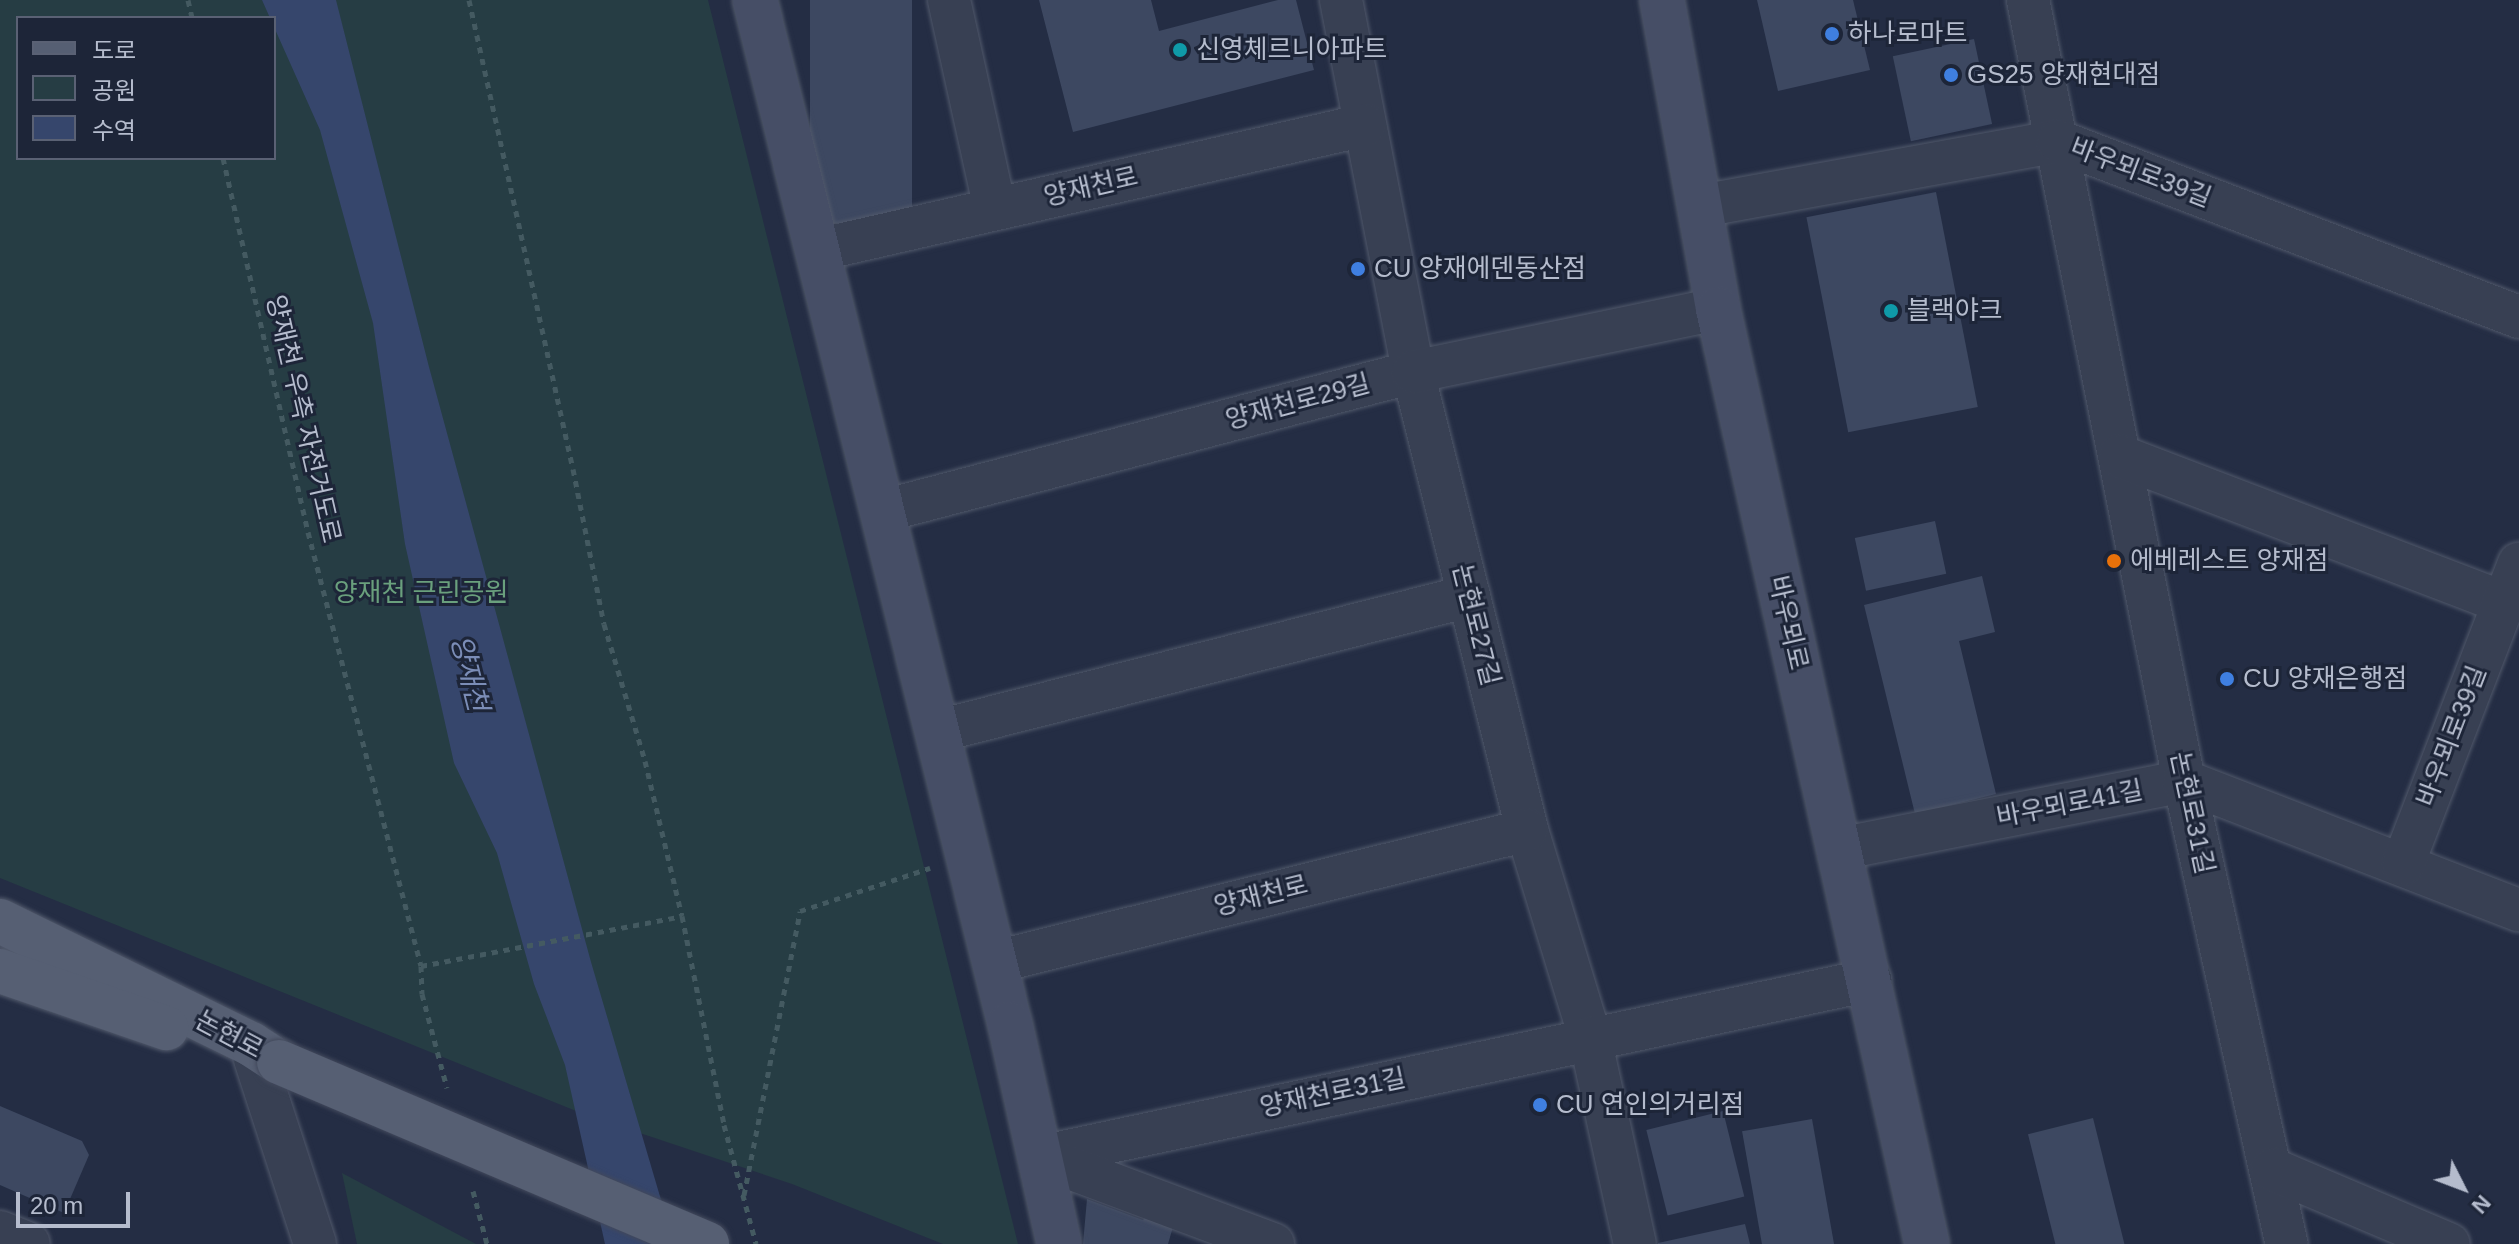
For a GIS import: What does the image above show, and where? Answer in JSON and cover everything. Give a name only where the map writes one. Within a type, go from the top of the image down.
[{"type":"main road","name":"논현로","points":[[0,921],[251,1044],[267,1060]]},
{"type":"main road","name":"논현로","points":[[0,971],[267,1060]]},
{"type":"main road","points":[[267,1060],[707,1244]]},
{"type":"street","points":[[755,0],[969,855],[1059,1244]]},
{"type":"street","points":[[949,0],[995,209]]},
{"type":"street","name":"논현로27길","points":[[1341,0],[1413,372],[1527,830],[1590,1038],[1635,1244]]},
{"type":"street","name":"바우뫼로","points":[[1662,0],[1718,309],[1927,1244]]},
{"type":"street","name":"논현로31길","points":[[2028,0],[2184,781],[2287,1244]]},
{"type":"street","name":"양재천로","points":[[817,250],[1365,125]]},
{"type":"street","name":"바우뫼로39길","points":[[1701,206],[2058,141],[2519,317]]},
{"type":"street","name":"양재천로29길","points":[[883,511],[1413,372],[1718,309]]},
{"type":"street","points":[[2120,456],[2503,602]]},
{"type":"street","name":"바우뫼로39길","points":[[2403,864],[2519,564]]},
{"type":"street","points":[[938,731],[1469,596]]},
{"type":"street","points":[[2184,781],[2519,910]]},
{"type":"street","name":"바우뫼로41길","points":[[1838,849],[2184,781]]},
{"type":"street","name":"양재천로","points":[[995,962],[1527,830]]},
{"type":"street","name":"양재천로31길","points":[[1040,1157],[1870,980]]},
{"type":"street","points":[[267,1060],[315,1244]]},
{"type":"street","points":[[1040,1157],[1273,1244]]},
{"type":"street","points":[[2272,1169],[2449,1244]]},
{"type":"street","points":[[0,1232],[29,1244]]},
{"type":"path","points":[[469,0],[573,469],[604,624],[645,761],[682,916],[724,1125],[756,1244]]},
{"type":"path","name":"양재천 우측 자전거도로","points":[[223,160],[308,532],[421,966],[682,916]]},
{"type":"path","points":[[743,1198],[800,911],[969,855]]},
{"type":"green space","name":"양재천 근린공원","points":[[0,0],[708,0],[1018,1244],[943,1244],[792,1184],[586,1115],[0,878]]},
{"type":"green space","points":[[342,1173],[476,1244],[357,1244]]},
{"type":"water","name":"양재천","points":[[262,0],[336,0],[429,367],[591,962],[674,1244],[605,1244],[565,1065],[534,984],[497,853],[454,763],[405,544],[373,323],[320,130],[276,31],[276,16],[269,16]]},
{"type":"building","points":[[810,0],[912,0],[912,223],[810,223]]},
{"type":"building","name":"신영체르니아파트","points":[[1039,0],[1151,0],[1159,31],[1278,0],[1296,0],[1314,70],[1073,132]]},
{"type":"building","points":[[1757,0],[1853,0],[1870,70],[1778,91]]},
{"type":"building","points":[[1974,39],[1992,124],[1911,141],[1893,56]]},
{"type":"building","name":"블랙야크","points":[[1936,192],[1978,407],[1848,432],[1806,217]]},
{"type":"building","points":[[1935,521],[1946,574],[1866,591],[1855,538]]},
{"type":"building","points":[[1982,576],[1995,632],[1959,641],[1996,794],[1915,814],[1864,605]]},
{"type":"building","points":[[0,1106],[82,1141],[89,1155],[64,1213],[0,1185]]},
{"type":"building","points":[[1723,1111],[1744,1196],[1668,1215],[1646,1130]]},
{"type":"building","points":[[2093,1118],[2124,1244],[2055,1244],[2028,1134]]},
{"type":"building","points":[[1812,1119],[1834,1244],[1762,1244],[1742,1131]]},
{"type":"building","points":[[1087,1199],[1143,1220],[1152,1210],[1175,1220],[1168,1244],[1083,1244]]},
{"type":"building","points":[[1745,1224],[1750,1244],[1658,1244],[1658,1243]]},
{"type":"place","name":"하나로마트","points":[[1832,34]]},
{"type":"place","name":"신영체르니아파트","points":[[1180,50]]},
{"type":"place","name":"GS25 양재현대점","points":[[1951,75]]},
{"type":"place","name":"CU 양재에덴동산점","points":[[1358,269]]},
{"type":"place","name":"블랙야크","points":[[1891,311]]},
{"type":"place","name":"에베레스트 양재점","points":[[2114,561]]},
{"type":"place","name":"CU 양재은행점","points":[[2227,679]]},
{"type":"place","name":"CU 연인의거리점","points":[[1540,1105]]}]
